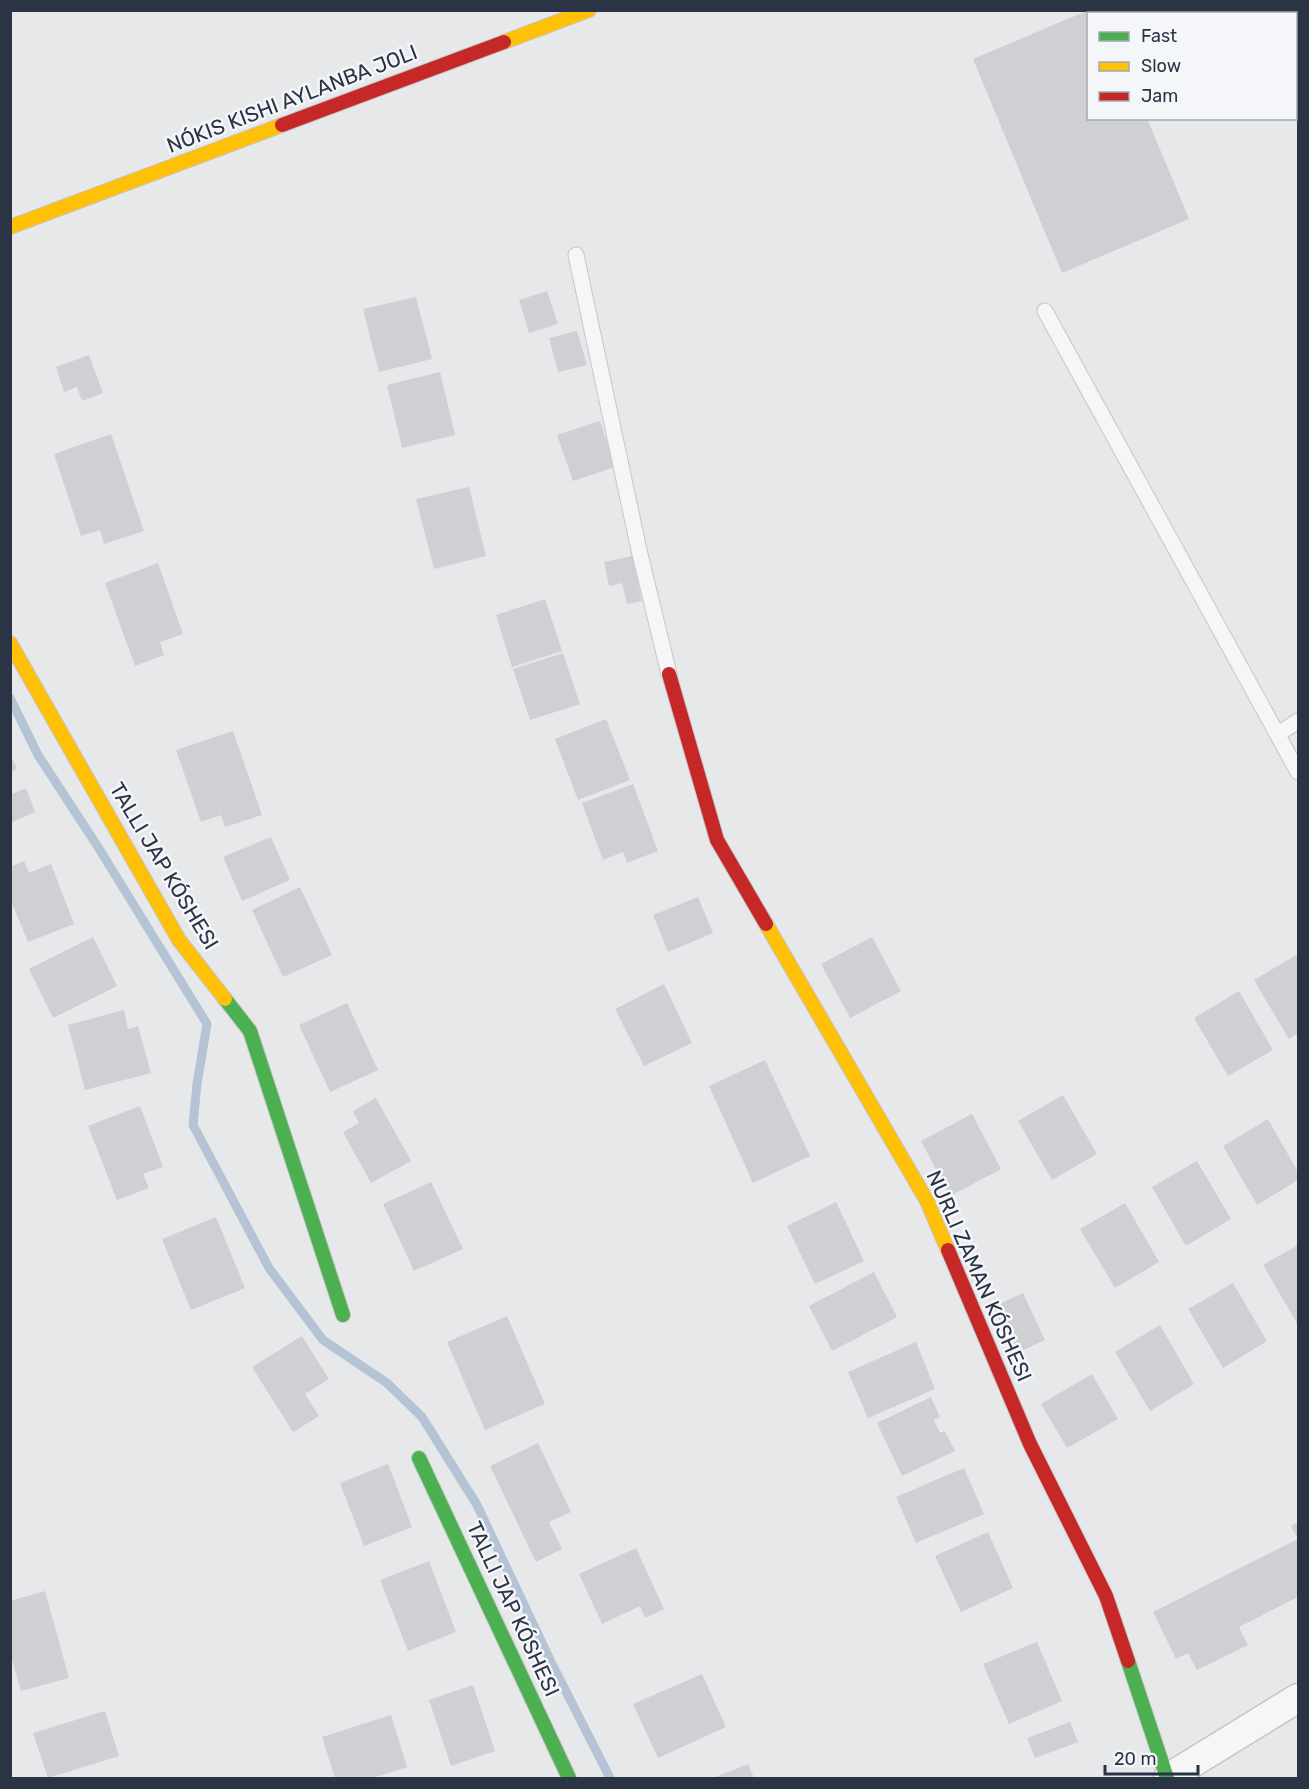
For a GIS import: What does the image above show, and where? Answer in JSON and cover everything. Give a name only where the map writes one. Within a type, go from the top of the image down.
[{"type":"street","points":[[10,227],[589,10]]},
{"type":"street","points":[[10,643],[179,940],[250,1031],[343,1315]]},
{"type":"street","points":[[669,674],[717,840],[927,1200],[1030,1444],[1106,1596],[1167,1779],[1299,1698]]},
{"type":"street","points":[[419,1458],[569,1779]]},
{"type":"lane","points":[[576,255],[636,539],[669,674]]},
{"type":"lane","points":[[1045,311],[1299,772]]},
{"type":"lane","points":[[1278,734],[1299,721]]},
{"type":"building","points":[[1089,10],[1102,10],[1103,12],[1087,12],[1087,120],[1148,120],[1189,219],[1062,273],[973,59]]},
{"type":"building","points":[[547,291],[558,324],[529,333],[519,300]]},
{"type":"building","points":[[416,297],[432,359],[379,372],[363,309]]},
{"type":"building","points":[[577,331],[587,365],[558,372],[549,338]]},
{"type":"building","points":[[89,355],[103,393],[82,401],[77,387],[64,392],[56,367]]},
{"type":"building","points":[[440,372],[455,435],[402,448],[387,385]]},
{"type":"building","points":[[600,421],[615,467],[573,481],[557,435]]},
{"type":"building","points":[[111,434],[144,531],[104,544],[100,530],[81,536],[54,454]]},
{"type":"building","points":[[469,487],[486,556],[434,569],[416,499]]},
{"type":"building","points":[[632,556],[642,601],[627,604],[622,583],[609,586],[604,562]]},
{"type":"building","points":[[158,563],[183,634],[160,642],[164,655],[135,666],[105,583]]},
{"type":"building","points":[[545,599],[562,651],[512,667],[496,615]]},
{"type":"building","points":[[563,653],[580,704],[530,720],[513,669]]},
{"type":"building","points":[[606,719],[630,780],[578,800],[555,739]]},
{"type":"building","points":[[233,731],[262,815],[225,827],[221,815],[201,822],[176,750]]},
{"type":"building","points":[[10,754],[17,769],[10,772]]},
{"type":"building","points":[[633,784],[658,851],[627,863],[623,852],[603,860],[582,803]]},
{"type":"building","points":[[26,788],[35,812],[10,823],[10,795]]},
{"type":"building","points":[[271,837],[290,880],[242,901],[223,857]]},
{"type":"building","points":[[24,861],[29,873],[51,864],[74,924],[28,942],[10,898],[10,867]]},
{"type":"building","points":[[300,887],[332,955],[283,977],[252,910]]},
{"type":"building","points":[[698,897],[713,933],[668,952],[653,915]]},
{"type":"building","points":[[93,937],[117,986],[53,1018],[29,969]]},
{"type":"building","points":[[872,937],[901,991],[850,1018],[821,964]]},
{"type":"building","points":[[1298,954],[1298,1033],[1289,1039],[1254,980]]},
{"type":"building","points":[[664,984],[692,1043],[644,1066],[615,1009]]},
{"type":"building","points":[[1239,991],[1273,1050],[1228,1076],[1194,1018]]},
{"type":"building","points":[[347,1003],[378,1070],[330,1092],[299,1025]]},
{"type":"building","points":[[124,1010],[128,1029],[138,1026],[151,1073],[85,1090],[68,1025]]},
{"type":"building","points":[[765,1060],[810,1156],[753,1183],[709,1086]]},
{"type":"building","points":[[1063,1095],[1097,1154],[1052,1180],[1018,1121]]},
{"type":"building","points":[[376,1098],[411,1161],[371,1183],[343,1132],[359,1123],[353,1111]]},
{"type":"building","points":[[140,1106],[163,1167],[143,1174],[149,1188],[117,1200],[88,1126]]},
{"type":"building","points":[[972,1114],[1001,1169],[950,1196],[921,1141]]},
{"type":"building","points":[[1268,1119],[1298,1172],[1298,1180],[1257,1205],[1223,1146]]},
{"type":"building","points":[[1197,1161],[1231,1219],[1186,1246],[1152,1187]]},
{"type":"building","points":[[431,1182],[463,1249],[414,1271],[383,1204]]},
{"type":"building","points":[[836,1202],[864,1261],[815,1284],[787,1226]]},
{"type":"building","points":[[1125,1203],[1159,1262],[1115,1288],[1080,1229]]},
{"type":"building","points":[[216,1217],[245,1288],[191,1310],[162,1239]]},
{"type":"building","points":[[1298,1245],[1298,1325],[1263,1265]]},
{"type":"building","points":[[874,1272],[897,1317],[832,1351],[809,1306]]},
{"type":"building","points":[[1233,1283],[1267,1341],[1223,1368],[1188,1309]]},
{"type":"building","points":[[1023,1293],[1045,1340],[1015,1354],[993,1307]]},
{"type":"building","points":[[507,1316],[545,1404],[485,1430],[447,1342]]},
{"type":"building","points":[[1160,1325],[1194,1384],[1150,1411],[1115,1352]]},
{"type":"building","points":[[302,1336],[329,1379],[305,1394],[319,1416],[293,1432],[252,1367]]},
{"type":"building","points":[[916,1342],[935,1389],[868,1418],[848,1372]]},
{"type":"building","points":[[1092,1374],[1118,1419],[1067,1448],[1041,1404]]},
{"type":"building","points":[[931,1397],[940,1417],[934,1420],[940,1433],[945,1431],[955,1451],[902,1476],[877,1423]]},
{"type":"building","points":[[538,1443],[571,1512],[549,1522],[562,1549],[536,1562],[490,1466]]},
{"type":"building","points":[[388,1464],[412,1527],[364,1546],[340,1483]]},
{"type":"building","points":[[964,1468],[984,1514],[916,1543],[896,1497]]},
{"type":"building","points":[[1298,1522],[1298,1539],[1291,1526]]},
{"type":"building","points":[[988,1532],[1013,1588],[961,1612],[935,1556]]},
{"type":"building","points":[[1298,1539],[1298,1597],[1239,1627],[1248,1645],[1197,1670],[1188,1653],[1176,1659],[1153,1612]]},
{"type":"building","points":[[636,1548],[664,1609],[645,1618],[640,1606],[602,1624],[579,1574]]},
{"type":"building","points":[[429,1561],[456,1632],[408,1651],[380,1580]]},
{"type":"building","points":[[45,1591],[69,1678],[21,1691],[10,1653],[10,1601]]},
{"type":"building","points":[[1037,1642],[1062,1701],[1009,1724],[983,1664]]},
{"type":"building","points":[[702,1674],[726,1727],[658,1758],[633,1704]]},
{"type":"building","points":[[473,1685],[495,1751],[451,1766],[429,1700]]},
{"type":"building","points":[[105,1711],[119,1756],[48,1778],[33,1733]]},
{"type":"building","points":[[391,1715],[407,1767],[372,1778],[335,1778],[322,1737]]},
{"type":"building","points":[[1070,1722],[1078,1742],[1035,1758],[1027,1738]]},
{"type":"building","points":[[748,1764],[754,1778],[713,1778]]},
{"type":"waterway","points":[[10,698],[38,755],[98,847],[207,1024],[193,1125],[269,1268],[323,1340],[387,1383],[422,1417],[477,1505],[551,1662],[610,1778]]},
{"type":"traffic: fast","points":[[225,999],[250,1031],[343,1315]]},
{"type":"traffic: fast","points":[[419,1458],[569,1778]]},
{"type":"traffic: fast","points":[[1128,1661],[1167,1778]]},
{"type":"traffic: slow","points":[[504,42],[589,10]]},
{"type":"traffic: slow","points":[[10,227],[282,125]]},
{"type":"traffic: slow","points":[[10,643],[179,940],[225,999]]},
{"type":"traffic: slow","points":[[766,924],[927,1201],[948,1250]]},
{"type":"traffic: jam","points":[[282,125],[504,42]]},
{"type":"traffic: jam","points":[[669,674],[717,840],[766,924]]},
{"type":"traffic: jam","points":[[948,1250],[1030,1444],[1106,1596],[1128,1661]]}]
